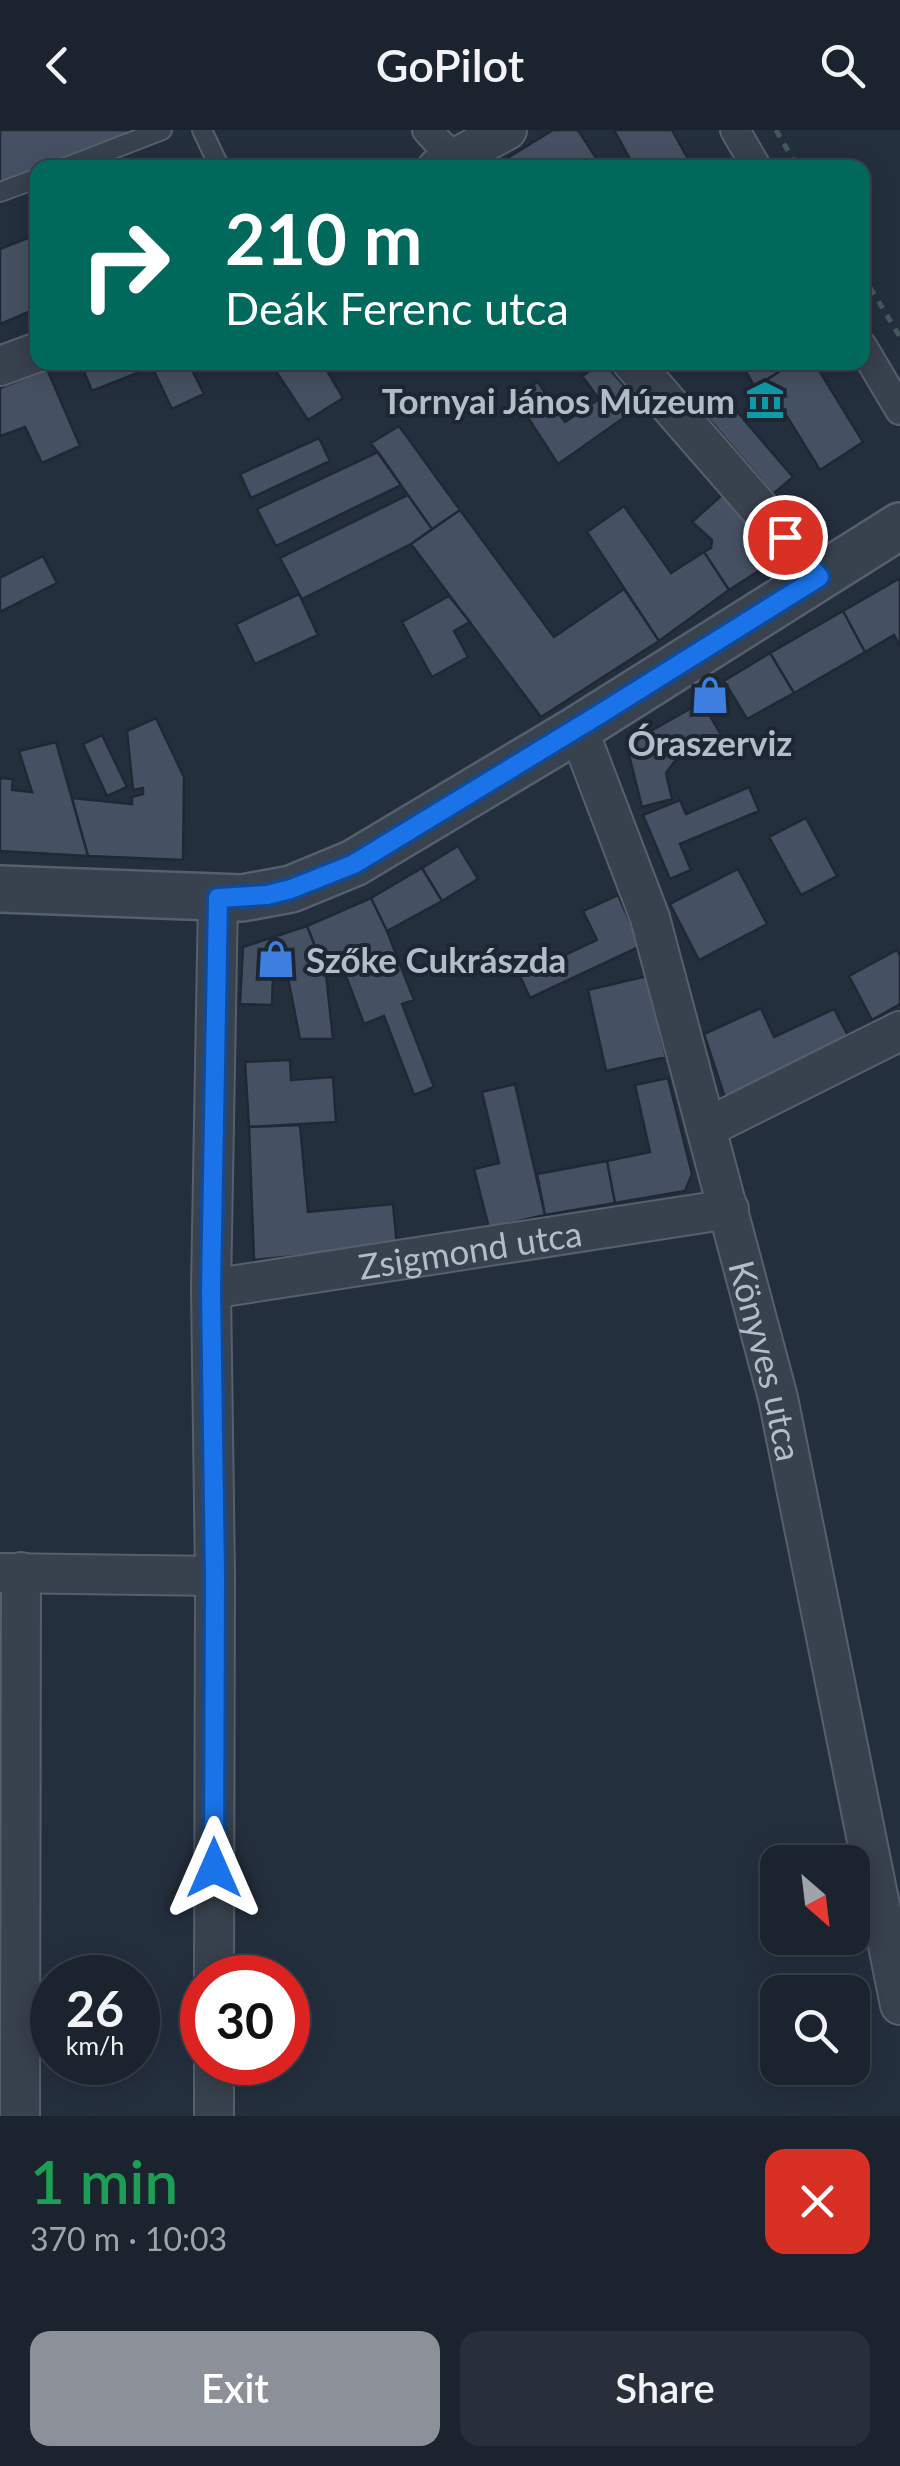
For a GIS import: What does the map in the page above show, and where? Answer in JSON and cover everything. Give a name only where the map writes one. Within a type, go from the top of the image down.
[{"type":"street","points":[[428,130],[448,160]]},
{"type":"street","points":[[459,160],[506,130]]},
{"type":"street","points":[[735,130],[752,160]]},
{"type":"street","points":[[0,366],[30,355]]},
{"type":"street","points":[[870,359],[900,410]]},
{"type":"street","points":[[639,370],[819,577]]},
{"type":"street","points":[[0,889],[218,898],[267,895],[354,864],[900,526]]},
{"type":"street","name":"Könyves utca","points":[[578,728],[650,918],[778,1398],[900,2005]]},
{"type":"street","points":[[214,1955],[211,1289],[218,898]]},
{"type":"street","points":[[706,1128],[900,1031]]},
{"type":"street","name":"Zsigmond utca","points":[[211,1289],[729,1210]]},
{"type":"street","points":[[20,2116],[11,1572],[215,1576]]},
{"type":"street","points":[[214,2085],[214,2116]]},
{"type":"lane","points":[[85,160],[162,130]]},
{"type":"lane","points":[[202,130],[216,160]]},
{"type":"lane","points":[[0,192],[30,181]]},
{"type":"path","points":[[776,130],[793,160]]},
{"type":"path","points":[[870,287],[900,336]]},
{"type":"building","points":[[0,130],[133,130],[136,135],[73,160],[30,160],[30,176],[0,186]]},
{"type":"building","points":[[553,130],[578,130],[597,160],[504,160]]},
{"type":"building","points":[[614,130],[672,130],[689,160],[631,160]]},
{"type":"building","points":[[30,237],[30,311],[0,324],[0,249]]},
{"type":"building","points":[[47,370],[80,446],[42,463],[25,427],[0,436],[0,388]]},
{"type":"building","points":[[83,370],[144,370],[92,391]]},
{"type":"building","points":[[153,370],[192,370],[204,394],[172,409]]},
{"type":"building","points":[[275,370],[327,370],[343,398],[308,420]]},
{"type":"building","points":[[591,370],[610,370],[642,405],[558,464],[514,396],[538,382],[565,422],[599,399],[582,376]]},
{"type":"building","points":[[745,370],[782,370],[755,387]]},
{"type":"building","points":[[782,370],[819,370],[863,442],[820,470],[765,381]]},
{"type":"building","points":[[728,401],[793,477],[773,494],[708,418]]},
{"type":"building","points":[[399,426],[460,510],[432,529],[371,443]]},
{"type":"building","points":[[319,438],[330,461],[251,498],[240,474]]},
{"type":"building","points":[[378,452],[401,485],[276,546],[257,509]]},
{"type":"building","points":[[408,495],[432,529],[411,544],[302,599],[280,558]]},
{"type":"building","points":[[722,495],[771,544],[768,565],[729,590],[704,552],[711,548],[712,540],[692,522]]},
{"type":"building","points":[[624,506],[671,573],[704,552],[729,590],[659,641],[587,532]]},
{"type":"building","points":[[460,510],[554,637],[624,589],[659,641],[541,717],[411,544]]},
{"type":"building","points":[[43,556],[57,583],[0,612],[0,578]]},
{"type":"building","points":[[900,578],[900,646],[894,635],[865,652],[843,611]]},
{"type":"building","points":[[299,594],[318,635],[255,664],[236,624]]},
{"type":"building","points":[[449,596],[470,622],[454,631],[468,657],[432,677],[402,622]]},
{"type":"building","points":[[843,611],[865,652],[794,693],[770,653]]},
{"type":"building","points":[[770,653],[794,693],[747,719],[724,681]]},
{"type":"building","points":[[702,702],[721,735],[674,762],[666,773],[672,799],[642,807],[628,751],[642,736]]},
{"type":"building","points":[[156,718],[184,777],[183,860],[88,856],[72,798],[132,804],[132,797],[143,794],[143,788],[133,790],[127,731]]},
{"type":"building","points":[[102,735],[127,787],[107,796],[83,744]]},
{"type":"building","points":[[56,742],[88,856],[0,851],[0,778],[13,779],[12,790],[32,792],[19,751]]},
{"type":"building","points":[[749,787],[759,811],[680,844],[691,870],[670,879],[643,815],[680,800],[686,814]]},
{"type":"building","points":[[806,818],[837,876],[801,895],[769,837]]},
{"type":"building","points":[[458,846],[478,879],[442,901],[422,868]]},
{"type":"building","points":[[422,868],[442,901],[387,931],[371,898]]},
{"type":"building","points":[[738,869],[767,924],[699,960],[670,904]]},
{"type":"building","points":[[618,895],[641,946],[530,998],[520,976],[597,940],[583,911]]},
{"type":"building","points":[[371,898],[414,1000],[402,1004],[434,1087],[414,1095],[384,1016],[364,1024],[343,968],[326,974],[307,926]]},
{"type":"building","points":[[307,926],[326,974],[333,1039],[300,1039],[287,973],[273,978],[272,1005],[240,1004],[243,947]]},
{"type":"building","points":[[897,950],[900,1004],[872,1020],[849,976]]},
{"type":"building","points":[[647,976],[666,1057],[606,1071],[588,990]]},
{"type":"building","points":[[761,1008],[774,1037],[834,1009],[853,1045],[728,1107],[704,1034]]},
{"type":"building","points":[[290,1060],[291,1080],[333,1077],[336,1122],[249,1127],[245,1062]]},
{"type":"building","points":[[668,1078],[692,1174],[685,1191],[615,1203],[607,1161],[650,1152],[635,1085]]},
{"type":"building","points":[[515,1084],[545,1215],[489,1228],[474,1169],[499,1163],[482,1092]]},
{"type":"building","points":[[300,1125],[308,1212],[393,1204],[397,1246],[254,1260],[249,1127]]},
{"type":"building","points":[[607,1161],[615,1203],[545,1215],[537,1174]]},
{"type":"place","name":"Tornyai János Múzeum","points":[[765,400]]},
{"type":"place","name":"Óraszerviz","points":[[710,695]]},
{"type":"place","name":"Szőke Cukrászda","points":[[276,959]]},
{"type":"route","points":[[214,1868],[211,1289],[218,898],[267,895],[354,864],[819,577],[785,537]]}]
